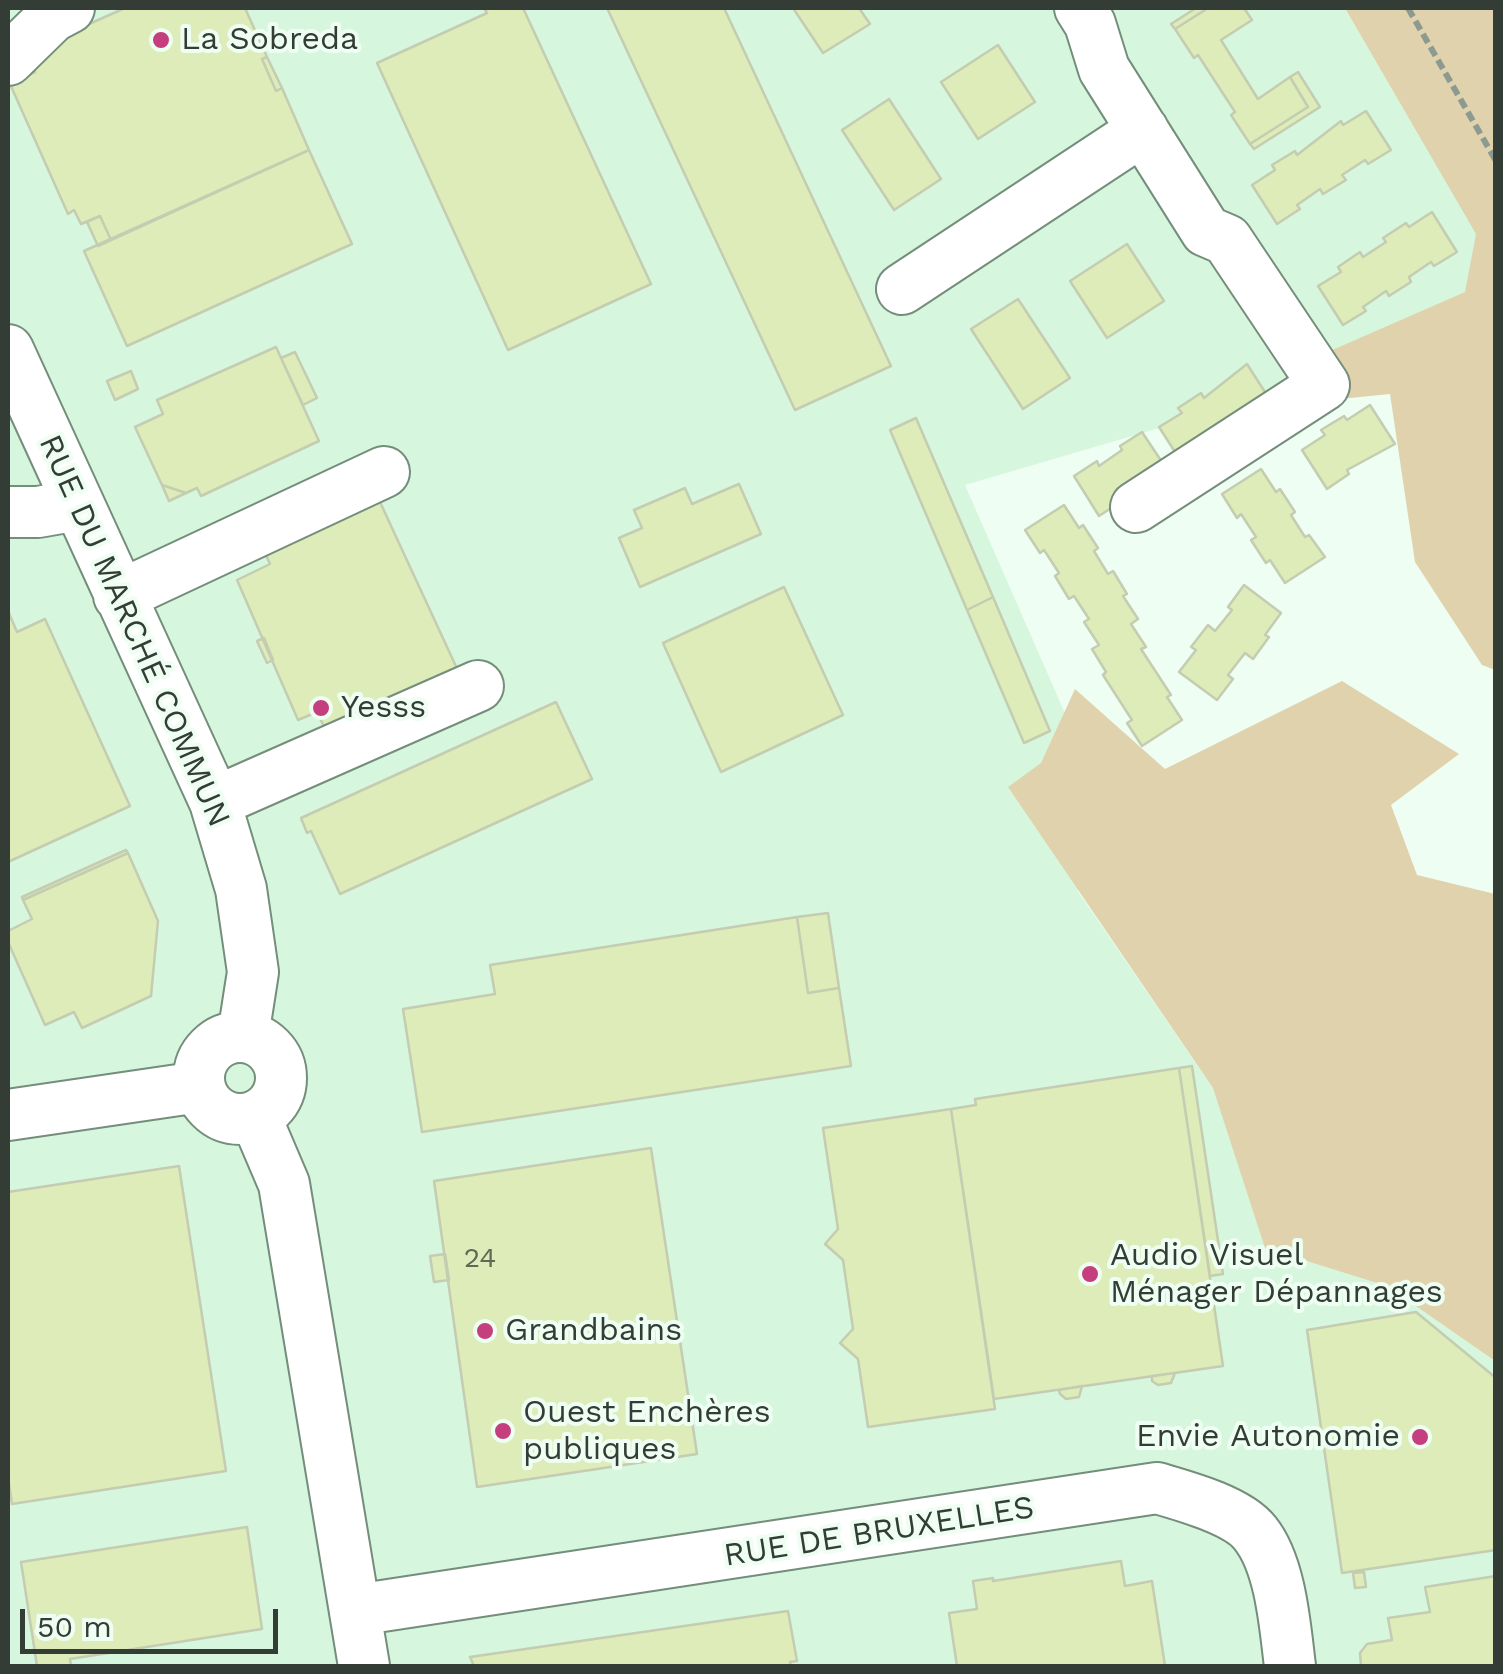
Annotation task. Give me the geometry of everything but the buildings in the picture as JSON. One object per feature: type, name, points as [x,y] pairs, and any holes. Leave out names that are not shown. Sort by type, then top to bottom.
[{"type":"street","points":[[8,60],[52,17],[69,8]]},
{"type":"street","points":[[1080,8],[1090,24],[1104,69],[1206,231],[1227,240],[1324,384],[1136,507]]},
{"type":"street","points":[[902,289],[1143,130]]},
{"type":"street","name":"RUE DU MARCHÉ COMMUN","points":[[8,350],[215,802],[242,888],[253,972],[243,1036]]},
{"type":"street","points":[[120,596],[384,472]]},
{"type":"street","points":[[8,512],[78,505]]},
{"type":"street","points":[[215,802],[478,686]]},
{"type":"street","points":[[243,1036],[268,1048],[281,1072],[281,1086],[267,1110],[255,1116],[226,1118],[204,1100],[199,1087],[201,1061],[218,1042],[243,1036]]},
{"type":"street","points":[[8,1115],[199,1087]]},
{"type":"street","points":[[255,1116],[284,1184],[364,1666]]},
{"type":"street","name":"RUE DE BRUXELLES","points":[[356,1610],[1158,1488],[1209,1504],[1254,1532],[1278,1583],[1290,1666]]},
{"type":"path","points":[[1408,8],[1496,161]]},
{"type":"shaded area","points":[[8,8],[1495,8],[1495,311],[1381,363],[965,485],[1121,841],[1077,890],[1213,1088],[1387,1286],[1495,1361],[1495,1666],[8,1666]]},
{"type":"shaded area","points":[[1345,8],[1495,8],[1495,670],[1482,665],[1415,562],[1390,394],[1330,400],[1298,365],[1465,292],[1476,234]]},
{"type":"shaded area","points":[[1342,681],[1459,754],[1391,805],[1417,875],[1495,894],[1495,1361],[1387,1286],[1265,1248],[1213,1088],[1008,787],[1041,763],[1075,689],[1165,769]]},
{"type":"place","name":"La Sobreda","points":[[161,40]]},
{"type":"place","name":"Yesss","points":[[321,708]]},
{"type":"place","name":"Audio Visuel Ménager Dépannages","points":[[1090,1274]]},
{"type":"place","name":"Grandbains","points":[[485,1331]]},
{"type":"place","name":"Ouest Enchères publiques","points":[[503,1431]]},
{"type":"place","name":"Envie Autonomie","points":[[1420,1437]]}]
